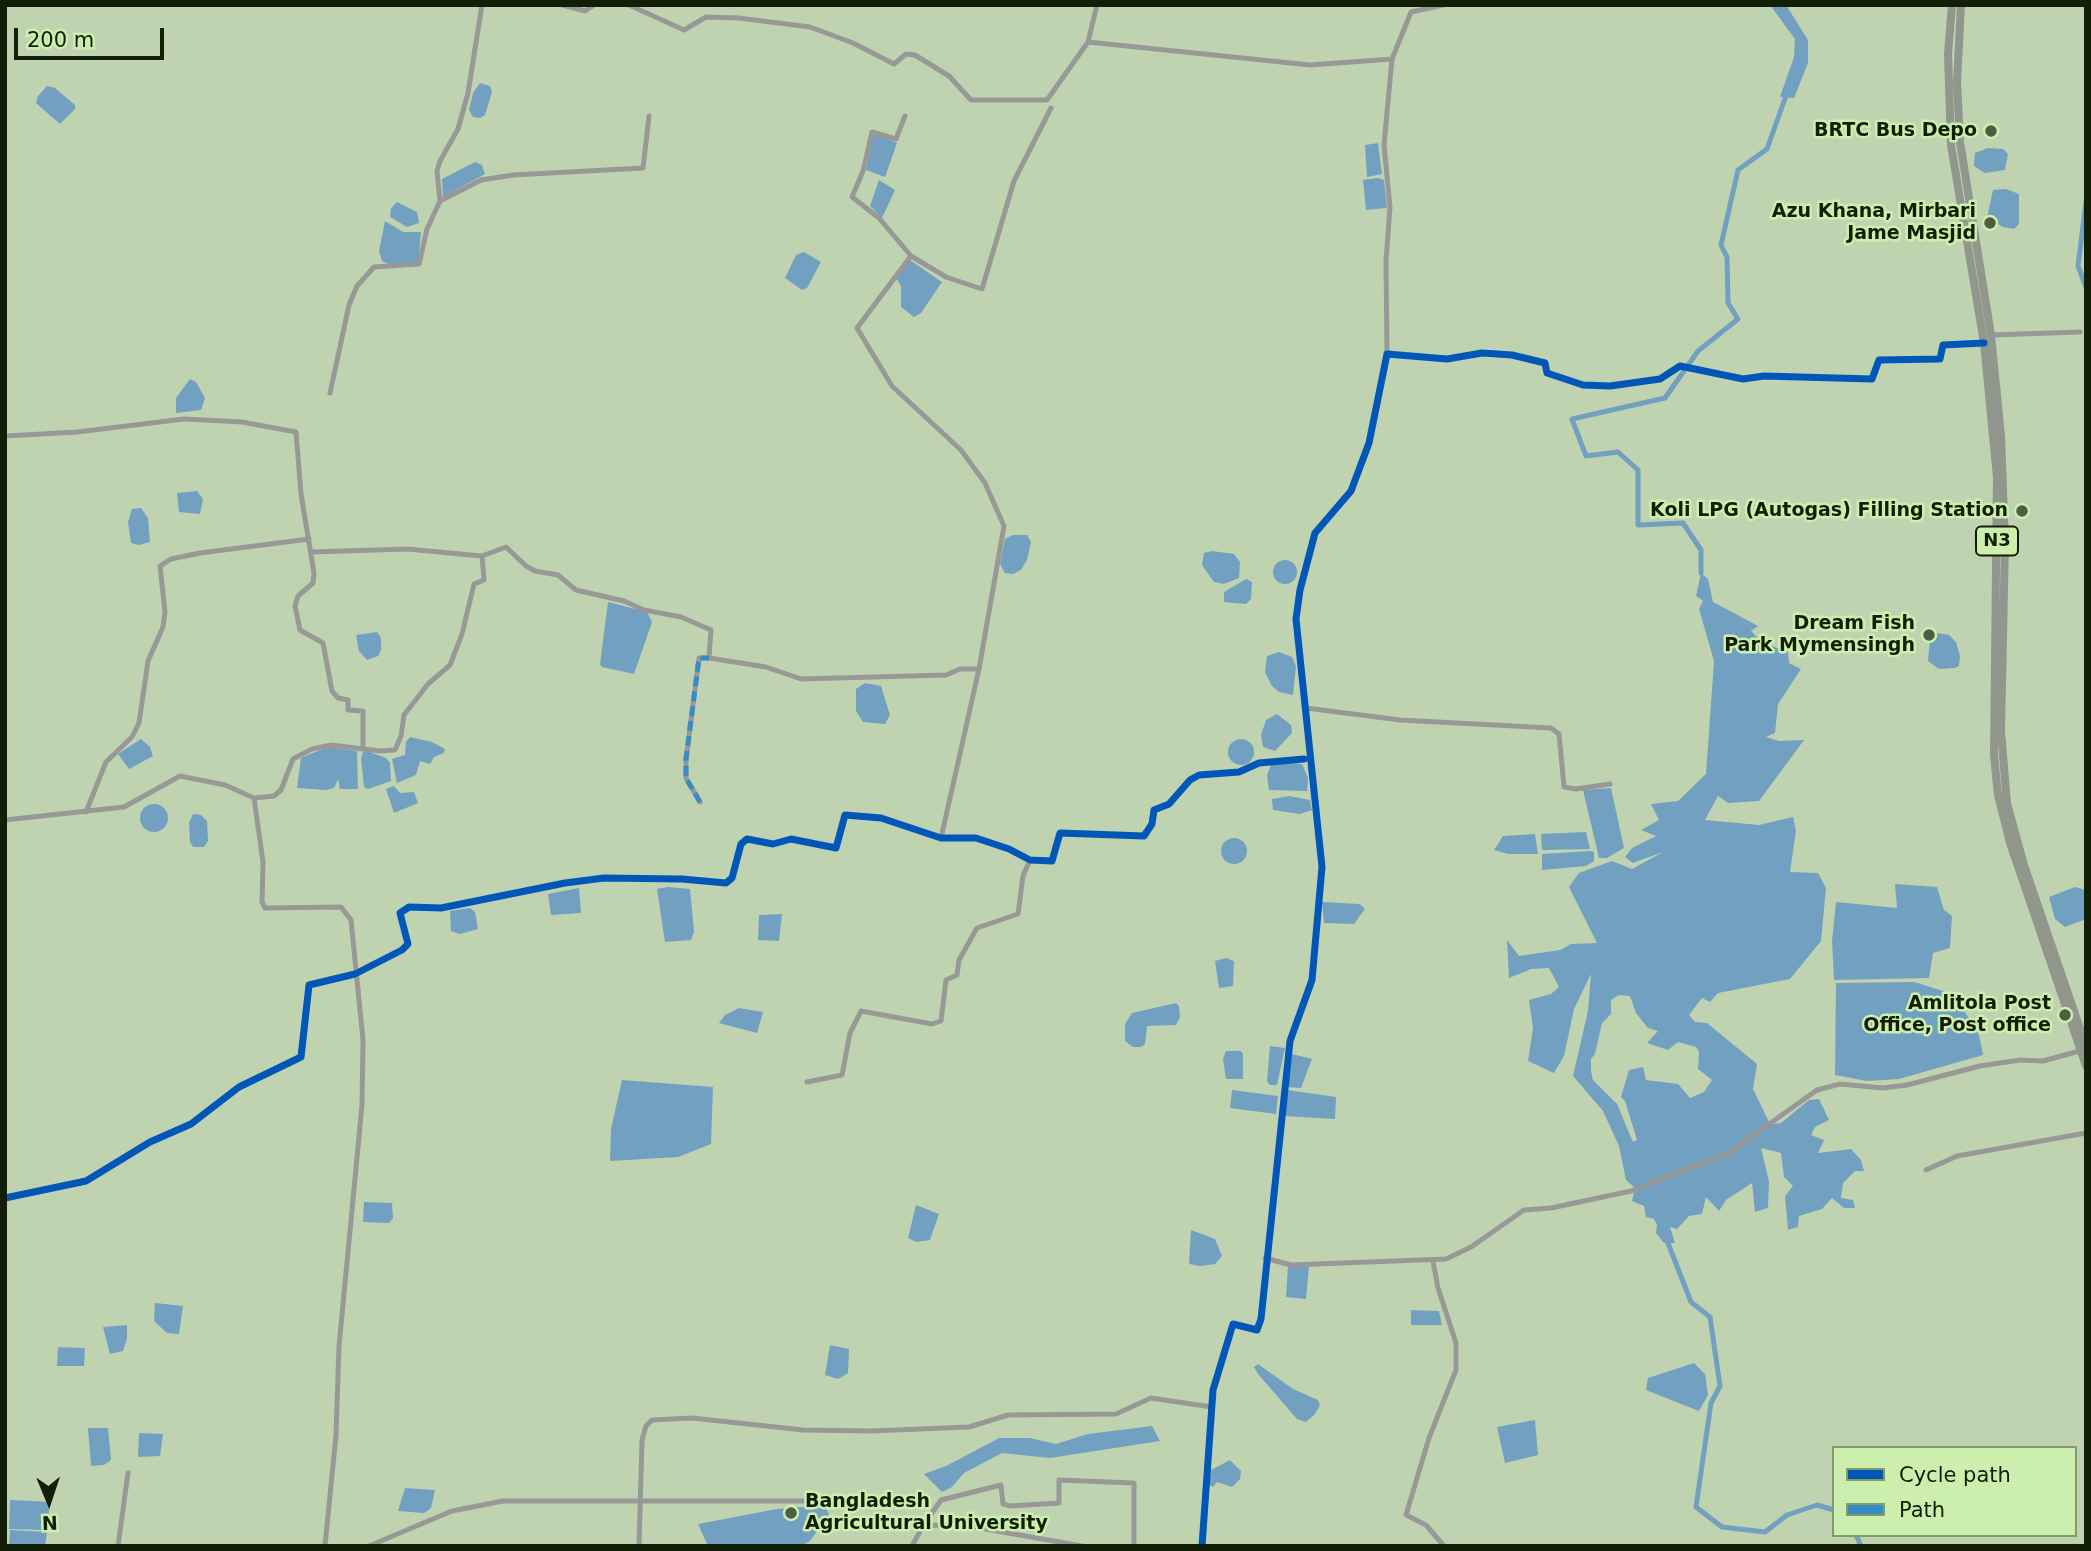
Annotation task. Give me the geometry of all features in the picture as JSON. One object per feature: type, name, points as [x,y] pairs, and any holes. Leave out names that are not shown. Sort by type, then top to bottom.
[{"type":"highway","name":"N3","points":[[1952,5],[1948,54],[1951,145],[1984,343],[1997,477],[1994,755],[1998,795],[2010,843],[2084,1049]]},
{"type":"highway","name":"N3","points":[[1961,5],[1957,82],[1960,142],[1991,335],[2001,436],[2005,556],[2001,731],[2007,803],[2024,865],[2084,1049],[2086,1066]]},
{"type":"street","points":[[330,393],[349,305],[357,286],[374,267],[419,264],[426,229],[440,201],[437,171],[462,117],[482,5]]},
{"type":"street","points":[[562,5],[585,11],[594,5]]},
{"type":"street","points":[[629,5],[684,30],[706,17],[739,18],[810,27],[853,43],[894,64],[906,54],[915,55],[949,76],[971,100],[1047,100],[1088,42],[1097,5]]},
{"type":"street","points":[[1202,1546],[1213,1390],[1233,1324],[1257,1330],[1261,1319],[1265,1258],[1290,1041],[1312,980],[1322,867],[1296,619],[1300,590],[1315,533],[1351,491],[1368,443],[1387,354],[1386,261],[1390,207],[1384,145],[1392,59],[1409,8],[1443,5]]},
{"type":"street","points":[[1088,42],[1319,65],[1392,59]]},
{"type":"street","points":[[905,116],[896,139],[872,132],[863,171],[852,197],[879,218],[911,256],[946,277],[982,289],[1014,181],[1051,108]]},
{"type":"street","points":[[440,201],[481,180],[513,175],[643,168],[649,116]]},
{"type":"street","points":[[911,256],[857,328],[892,386],[961,450],[985,483],[1004,526],[979,669],[941,838]]},
{"type":"street","points":[[1991,335],[2080,332]]},
{"type":"street","points":[[1387,354],[1447,359],[1482,353],[1512,355],[1545,363],[1547,373],[1583,385],[1637,384],[1660,379],[1680,366],[1742,379],[1764,376],[1872,379],[1879,360],[1940,359],[1943,345],[1984,343]]},
{"type":"street","points":[[5,436],[77,432],[184,419],[229,424],[242,422],[296,432],[313,583],[295,602],[300,630],[323,643],[330,684],[336,695],[348,700],[348,710],[363,711],[363,748]]},
{"type":"street","points":[[86,812],[106,762],[129,741],[139,723],[148,661],[161,636],[165,612],[160,566],[171,559],[211,551],[309,539]]},
{"type":"street","points":[[311,552],[407,549],[482,556],[506,547],[526,566],[536,572],[558,575],[576,590],[624,601],[644,610],[681,618],[711,629],[709,658]]},
{"type":"street","points":[[5,820],[86,812],[132,804],[180,776],[225,785],[254,798],[279,794],[290,763],[305,752],[331,745],[395,750],[401,736],[404,716],[428,684],[450,664],[462,634],[474,584],[484,580],[482,556]]},
{"type":"street","points":[[699,802],[686,778],[686,759],[699,659],[709,658],[766,667],[801,679],[946,675],[960,669],[979,669]]},
{"type":"street","points":[[1306,708],[1400,720],[1551,728],[1559,734],[1564,787],[1576,789],[1610,784]]},
{"type":"street","points":[[5,1198],[86,1181],[150,1142],[191,1124],[239,1087],[301,1057],[309,985],[355,974],[408,944],[400,913],[409,907],[441,908],[565,883],[604,878],[682,878],[726,883],[733,878],[741,844],[747,839],[773,844],[791,839],[836,848],[845,815],[881,818],[941,838],[976,838],[1009,849],[1030,860],[1054,859],[1060,833],[1143,836],[1152,824],[1154,810],[1169,804],[1190,780],[1199,775],[1239,772],[1259,763],[1304,759]]},
{"type":"street","points":[[254,798],[263,862],[263,905],[269,910],[324,906],[346,910],[351,919],[363,1040],[362,1105],[339,1346],[336,1435],[325,1546]]},
{"type":"street","points":[[807,1082],[842,1075],[850,1033],[860,1011],[932,1024],[941,1021],[946,980],[957,975],[959,960],[977,928],[1018,914],[1023,876],[1030,860]]},
{"type":"street","points":[[1265,1258],[1291,1265],[1433,1261],[1471,1247],[1524,1210],[1551,1208],[1631,1191],[1730,1152],[1817,1090],[1840,1084],[1883,1088],[1907,1085],[1980,1066],[2020,1060],[2043,1061],[2084,1049]]},
{"type":"street","points":[[1926,1170],[1957,1156],[2086,1133]]},
{"type":"street","points":[[1433,1261],[1438,1288],[1456,1343],[1456,1370],[1429,1438],[1406,1515],[1426,1525],[1444,1546]]},
{"type":"street","points":[[639,1546],[642,1440],[646,1426],[652,1420],[692,1418],[803,1430],[895,1430],[969,1427],[1008,1415],[1116,1414],[1151,1398],[1212,1407]]},
{"type":"street","points":[[118,1546],[128,1473]]},
{"type":"street","points":[[912,1546],[941,1500],[1001,1485],[1003,1504],[1010,1506],[1059,1503],[1059,1480],[1134,1483],[1134,1546]]},
{"type":"street","points":[[369,1546],[452,1511],[503,1501],[830,1501]]},
{"type":"street","points":[[923,1525],[957,1524],[1082,1546]]},
{"type":"water","points":[[1770,5],[1786,5],[1808,40],[1808,63],[1794,98],[1780,97],[1794,57],[1795,39]]},
{"type":"water","points":[[480,83],[490,86],[492,92],[485,115],[480,118],[473,117],[469,110],[473,93]]},
{"type":"water","points":[[47,86],[55,88],[75,105],[75,109],[60,124],[36,103],[38,96]]},
{"type":"water","points":[[873,133],[897,143],[885,177],[866,170]]},
{"type":"water","points":[[1378,143],[1382,174],[1367,177],[1365,145]]},
{"type":"water","points":[[1988,148],[2003,149],[2008,154],[2005,170],[1985,173],[1974,166],[1975,153]]},
{"type":"water","points":[[475,162],[482,165],[485,174],[443,197],[442,179]]},
{"type":"water","points":[[879,180],[895,190],[882,218],[870,206]]},
{"type":"water","points":[[1363,180],[1384,180],[1387,208],[1366,210]]},
{"type":"water","points":[[2006,189],[2019,194],[2019,224],[2014,229],[2003,227],[1987,218],[1993,190]]},
{"type":"water","points":[[397,202],[417,212],[419,223],[407,227],[390,217],[391,208]]},
{"type":"water","points":[[385,221],[403,232],[421,232],[418,263],[389,264],[382,261],[379,251]]},
{"type":"water","points":[[804,252],[821,262],[807,288],[802,290],[785,278],[796,255]]},
{"type":"water","points":[[910,260],[942,282],[921,313],[914,317],[901,307],[901,286],[896,278]]},
{"type":"water","points":[[190,379],[196,382],[205,398],[201,410],[176,413],[176,398]]},
{"type":"water","points":[[197,491],[203,499],[200,514],[179,512],[177,493]]},
{"type":"water","points":[[141,508],[148,518],[150,542],[139,545],[131,543],[128,522],[132,509]]},
{"type":"water","points":[[1013,535],[1027,535],[1031,542],[1027,560],[1021,570],[1013,574],[1005,573],[1000,564],[1005,539]]},
{"type":"water","points":[[1212,551],[1234,554],[1240,562],[1239,578],[1224,584],[1214,582],[1202,565],[1204,553]]},
{"type":"water","points":[[1280,560],[1290,560],[1297,567],[1297,577],[1290,584],[1280,584],[1273,577],[1273,567]]},
{"type":"water","points":[[1701,573],[1708,579],[1713,602],[1758,626],[1751,631],[1762,642],[1788,652],[1789,663],[1801,669],[1778,704],[1775,733],[1766,737],[1779,741],[1804,740],[1759,801],[1728,803],[1718,796],[1705,820],[1759,825],[1793,817],[1796,831],[1790,872],[1818,873],[1826,888],[1821,941],[1790,979],[1718,993],[1710,1002],[1702,998],[1689,1015],[1695,1022],[1707,1023],[1757,1064],[1753,1089],[1770,1124],[1781,1123],[1809,1100],[1819,1099],[1829,1120],[1815,1127],[1811,1135],[1824,1140],[1818,1153],[1851,1149],[1861,1160],[1864,1171],[1855,1171],[1843,1183],[1841,1198],[1853,1200],[1855,1208],[1844,1208],[1832,1198],[1822,1209],[1799,1216],[1798,1227],[1788,1230],[1785,1196],[1793,1186],[1784,1177],[1781,1153],[1761,1148],[1769,1182],[1768,1208],[1755,1212],[1752,1183],[1726,1200],[1719,1211],[1706,1197],[1702,1214],[1689,1216],[1677,1229],[1670,1227],[1675,1243],[1664,1243],[1656,1233],[1657,1225],[1654,1219],[1646,1217],[1644,1206],[1632,1201],[1635,1188],[1626,1180],[1619,1146],[1603,1111],[1573,1076],[1588,1011],[1591,974],[1574,1009],[1564,1056],[1554,1073],[1528,1061],[1533,1028],[1529,1000],[1551,994],[1559,987],[1549,968],[1531,969],[1509,978],[1507,940],[1519,956],[1560,950],[1571,944],[1597,943],[1569,887],[1579,873],[1612,861],[1632,869],[1663,852],[1633,863],[1625,857],[1632,848],[1656,836],[1641,830],[1659,820],[1651,804],[1678,801],[1706,774],[1714,661],[1699,609],[1703,601],[1696,596]],"holes":[[[1619,995],[1630,996],[1636,1013],[1648,1028],[1658,1031],[1647,1043],[1668,1050],[1678,1042],[1696,1047],[1699,1052],[1698,1069],[1712,1080],[1704,1092],[1690,1098],[1678,1084],[1646,1080],[1643,1067],[1629,1070],[1621,1097],[1625,1101],[1637,1140],[1633,1142],[1617,1104],[1593,1080],[1591,1071],[1591,1059],[1595,1054],[1602,1023],[1611,1014],[1611,1000]]]},
{"type":"water","points":[[1246,579],[1252,582],[1251,599],[1246,604],[1224,602],[1224,592]]},
{"type":"water","points":[[608,602],[647,612],[652,622],[634,674],[602,667],[600,664]]},
{"type":"water","points":[[377,632],[381,638],[381,650],[378,656],[367,660],[359,651],[356,635]]},
{"type":"water","points":[[1937,633],[1949,635],[1956,642],[1960,656],[1959,666],[1939,669],[1928,661],[1930,638]]},
{"type":"water","points":[[1279,652],[1292,657],[1296,666],[1293,695],[1279,692],[1272,686],[1265,672],[1267,656]]},
{"type":"water","points":[[865,683],[881,686],[890,715],[885,724],[863,722],[856,711],[856,689]]},
{"type":"water","points":[[1277,714],[1291,725],[1292,733],[1275,751],[1263,747],[1261,735],[1266,720]]},
{"type":"water","points":[[410,737],[432,742],[445,749],[444,753],[434,757],[430,764],[420,761],[416,775],[397,783],[392,759],[405,755],[406,742]]},
{"type":"water","points":[[141,739],[150,747],[153,756],[129,769],[118,754]]},
{"type":"water","points":[[1241,739],[1250,743],[1254,752],[1250,761],[1241,765],[1232,761],[1228,752],[1232,743]]},
{"type":"water","points":[[327,747],[357,751],[358,789],[340,789],[338,779],[334,788],[326,790],[297,788],[301,758]]},
{"type":"water","points":[[364,750],[386,758],[390,763],[391,781],[368,789],[364,787],[361,758]]},
{"type":"water","points":[[1302,764],[1308,778],[1307,791],[1269,790],[1267,775],[1271,765]]},
{"type":"water","points":[[394,786],[400,793],[414,792],[418,803],[394,813],[386,789]]},
{"type":"water","points":[[1611,788],[1624,848],[1607,858],[1599,858],[1583,790]]},
{"type":"water","points":[[1289,796],[1310,800],[1312,810],[1300,814],[1273,810],[1272,799]]},
{"type":"water","points":[[154,804],[164,808],[168,818],[164,828],[154,832],[144,828],[140,818],[144,808]]},
{"type":"water","points":[[193,814],[201,815],[207,821],[208,841],[204,847],[193,847],[190,842],[189,823]]},
{"type":"water","points":[[1586,832],[1590,849],[1542,850],[1541,834]]},
{"type":"water","points":[[1535,834],[1538,854],[1508,854],[1494,850],[1503,836]]},
{"type":"water","points":[[1234,838],[1244,841],[1247,851],[1244,861],[1234,864],[1224,861],[1221,851],[1224,841]]},
{"type":"water","points":[[1594,852],[1594,861],[1586,866],[1542,870],[1542,854]]},
{"type":"water","points":[[1895,884],[1937,887],[1944,910],[1952,916],[1950,948],[1933,953],[1929,978],[1834,980],[1832,941],[1836,902],[1897,908]]},
{"type":"water","points":[[2075,887],[2086,890],[2086,919],[2065,927],[2055,919],[2049,897]]},
{"type":"water","points":[[579,888],[581,913],[551,915],[548,894]]},
{"type":"water","points":[[657,889],[690,889],[694,932],[691,940],[665,942]]},
{"type":"water","points":[[1322,902],[1360,904],[1365,909],[1354,924],[1324,923]]},
{"type":"water","points":[[470,908],[475,912],[478,929],[460,934],[451,931],[450,911]]},
{"type":"water","points":[[782,914],[779,941],[758,940],[759,915]]},
{"type":"water","points":[[1226,958],[1234,961],[1233,986],[1219,988],[1215,961]]},
{"type":"water","points":[[1914,982],[1943,991],[1965,1012],[1979,1035],[1983,1055],[1899,1079],[1867,1081],[1835,1075],[1836,983]]},
{"type":"water","points":[[1176,1003],[1180,1017],[1176,1025],[1147,1026],[1145,1044],[1141,1047],[1133,1047],[1125,1041],[1125,1024],[1132,1013]]},
{"type":"water","points":[[739,1008],[763,1012],[757,1033],[719,1023],[725,1015]]},
{"type":"water","points":[[1270,1046],[1285,1048],[1277,1085],[1270,1085],[1267,1081]]},
{"type":"water","points":[[1226,1051],[1241,1051],[1243,1054],[1243,1079],[1226,1079],[1223,1059]]},
{"type":"water","points":[[1292,1054],[1312,1059],[1301,1088],[1287,1087]]},
{"type":"water","points":[[622,1080],[713,1087],[711,1144],[678,1157],[610,1161],[611,1129]]},
{"type":"water","points":[[1232,1090],[1278,1096],[1276,1114],[1230,1108]]},
{"type":"water","points":[[1287,1090],[1336,1097],[1335,1119],[1284,1116]]},
{"type":"water","points":[[364,1202],[392,1203],[393,1218],[389,1223],[363,1222]]},
{"type":"water","points":[[916,1205],[939,1214],[930,1240],[916,1242],[908,1238]]},
{"type":"water","points":[[1191,1230],[1215,1239],[1222,1256],[1215,1264],[1189,1264]]},
{"type":"water","points":[[1288,1266],[1309,1266],[1306,1299],[1286,1297]]},
{"type":"water","points":[[155,1303],[183,1306],[179,1334],[167,1333],[154,1321]]},
{"type":"water","points":[[1411,1310],[1439,1311],[1442,1325],[1411,1325]]},
{"type":"water","points":[[127,1325],[127,1339],[123,1351],[110,1354],[103,1327]]},
{"type":"water","points":[[830,1345],[849,1349],[848,1373],[838,1379],[825,1375]]},
{"type":"water","points":[[58,1347],[85,1348],[84,1366],[57,1366]]},
{"type":"water","points":[[1694,1363],[1705,1374],[1708,1395],[1699,1411],[1646,1390],[1648,1378]]},
{"type":"water","points":[[1258,1364],[1293,1389],[1318,1400],[1320,1405],[1315,1414],[1306,1422],[1297,1419],[1258,1374],[1254,1367]]},
{"type":"water","points":[[1535,1420],[1538,1455],[1505,1463],[1497,1427]]},
{"type":"water","points":[[1152,1426],[1160,1441],[1050,1458],[1002,1453],[964,1473],[952,1487],[942,1492],[924,1474],[946,1466],[999,1438],[1030,1438],[1056,1444],[1088,1434]]},
{"type":"water","points":[[88,1428],[108,1428],[111,1460],[104,1465],[91,1466]]},
{"type":"water","points":[[139,1433],[163,1434],[160,1456],[138,1457]]},
{"type":"water","points":[[1230,1460],[1241,1471],[1240,1479],[1232,1487],[1217,1482],[1213,1487],[1209,1485],[1211,1470]]},
{"type":"water","points":[[405,1488],[435,1490],[431,1508],[424,1513],[398,1511]]},
{"type":"water","points":[[10,1500],[50,1502],[47,1530],[9,1529]]},
{"type":"water","points":[[825,1505],[829,1515],[810,1541],[801,1546],[708,1546],[698,1524],[777,1509]]},
{"type":"water","points":[[10,1530],[47,1532],[45,1546],[9,1546]]},
{"type":"waterway","points":[[1701,573],[1701,550],[1683,523],[1638,525],[1638,470],[1618,452],[1586,456],[1572,419],[1665,398],[1698,351],[1738,319],[1728,303],[1727,257],[1721,245],[1738,170],[1767,149],[1787,93]]},
{"type":"waterway","points":[[2086,202],[2078,266],[2086,287]]},
{"type":"waterway","points":[[1668,1243],[1691,1302],[1710,1317],[1720,1386],[1711,1403],[1696,1507],[1722,1527],[1765,1532],[1787,1515],[1817,1505],[1832,1509]]},
{"type":"waterway","points":[[1857,1537],[1861,1546]]},
{"type":"marked path","points":[[700,802],[686,778],[686,759],[699,658],[709,658]]},
{"type":"cycle path","points":[[1202,1546],[1213,1390],[1233,1324],[1257,1330],[1261,1319],[1290,1041],[1312,980],[1322,867],[1296,619],[1300,590],[1315,533],[1351,491],[1369,443],[1387,354],[1447,359],[1482,353],[1512,355],[1545,363],[1547,373],[1583,385],[1610,386],[1660,379],[1680,366],[1743,379],[1764,376],[1872,379],[1879,360],[1940,359],[1943,345],[1984,343]]},
{"type":"cycle path","points":[[5,1198],[86,1181],[150,1142],[191,1124],[239,1087],[301,1057],[309,985],[355,974],[402,950],[408,944],[400,913],[409,907],[441,908],[565,883],[604,878],[682,879],[726,883],[732,878],[741,844],[747,839],[773,844],[791,839],[836,848],[845,815],[881,818],[941,838],[976,838],[1009,849],[1030,860],[1052,861],[1060,833],[1144,836],[1152,824],[1154,810],[1169,804],[1190,780],[1199,775],[1239,772],[1259,763],[1304,759]]},
{"type":"place","name":"BRTC Bus Depo","points":[[1991,131]]},
{"type":"place","name":"Azu Khana, Mirbari Jame Masjid","points":[[1990,223]]},
{"type":"place","name":"Koli LPG (Autogas) Filling Station","points":[[2022,511]]},
{"type":"place","name":"Dream Fish Park Mymensingh","points":[[1929,635]]},
{"type":"place","name":"Amlitola Post Office, Post office","points":[[2065,1015]]},
{"type":"place","name":"Bangladesh Agricultural University","points":[[791,1513]]}]
